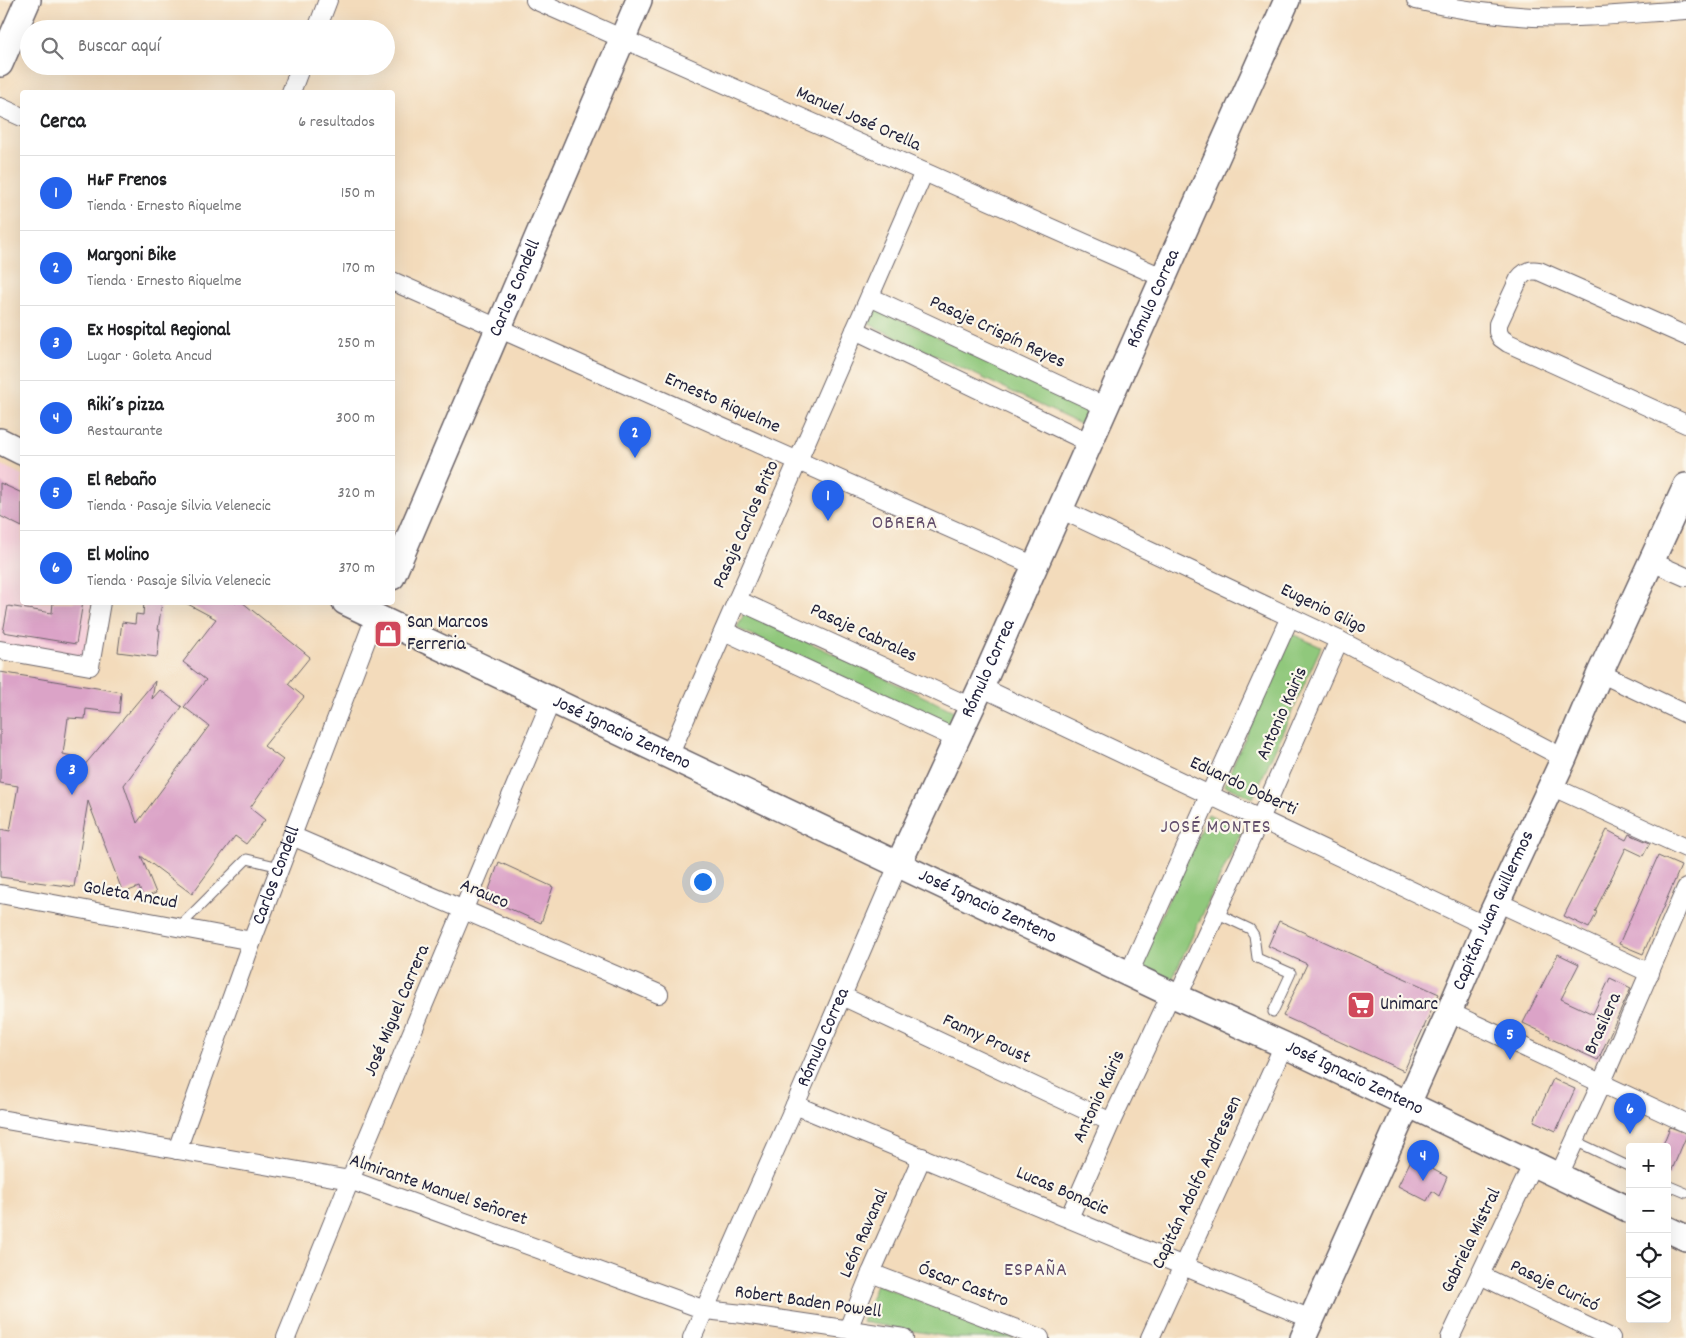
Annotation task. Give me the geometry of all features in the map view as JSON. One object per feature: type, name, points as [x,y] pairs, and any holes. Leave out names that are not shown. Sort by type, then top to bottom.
[{"type":"street","points":[[0,64],[28,0]]},
{"type":"street","points":[[320,20],[328,0]]},
{"type":"street","name":"Manuel José Orella","points":[[534,0],[1164,278]]},
{"type":"street","name":"Carlos Condell","points":[[395,570],[639,0]]},
{"type":"street","name":"Rómulo Correa","points":[[692,1338],[899,864],[1035,566],[1287,0]]},
{"type":"street","points":[[1416,0],[1475,12],[1535,17],[1686,10]]},
{"type":"street","points":[[292,90],[298,75]]},
{"type":"street","points":[[0,107],[20,116]]},
{"type":"street","name":"Pasaje Carlos Brito","points":[[669,756],[924,172]]},
{"type":"street","points":[[1686,336],[1539,270],[1529,271],[1518,279],[1498,324],[1498,335],[1508,343],[1686,424]]},
{"type":"street","name":"Ernesto Riquelme","points":[[395,282],[1035,566]]},
{"type":"street","name":"Pasaje Crispín Reyes","points":[[870,297],[1106,407]]},
{"type":"street","points":[[855,330],[1090,442]]},
{"type":"street","points":[[0,441],[20,451]]},
{"type":"street","name":"Capitán Juan Guillermos","points":[[1307,1329],[1486,926],[1686,486]]},
{"type":"street","name":"Eugenio Gligo","points":[[1060,510],[1339,640],[1564,758]]},
{"type":"street","points":[[1652,562],[1686,577]]},
{"type":"street","name":"Pasaje Cabrales","points":[[737,600],[976,697]]},
{"type":"street","points":[[0,650],[90,666],[100,605]]},
{"type":"street","name":"José Ignacio Zenteno","points":[[357,605],[378,610],[551,701],[1284,1045],[1626,1208]]},
{"type":"street","name":"Carlos Condell","points":[[177,1150],[252,941],[378,610]]},
{"type":"street","name":"Antonio Kairis","points":[[1129,973],[1290,617]]},
{"type":"street","points":[[724,631],[957,739]]},
{"type":"street","name":"Antonio Kairis","points":[[1069,1218],[1111,1122],[1216,913],[1260,819],[1339,640]]},
{"type":"street","points":[[1600,673],[1686,714]]},
{"type":"street","name":"Eduardo Doberti","points":[[976,697],[1210,795],[1486,926]]},
{"type":"street","name":"José Miguel Carrera","points":[[286,1338],[350,1180],[551,701]]},
{"type":"street","points":[[1550,786],[1686,848]]},
{"type":"street","name":"Arauco","points":[[292,836],[658,994]]},
{"type":"street","name":"Brasilera","points":[[1559,1175],[1601,1084],[1686,888]]},
{"type":"street","name":"Goleta Ancud","points":[[0,894],[252,941]]},
{"type":"street","points":[[1497,902],[1650,973]]},
{"type":"street","name":"Fanny Proust","points":[[842,996],[1111,1122]]},
{"type":"street","points":[[1449,1012],[1686,1123]]},
{"type":"street","name":"Capitán Adolfo Andressen","points":[[1150,1338],[1284,1045]]},
{"type":"street","name":"Lucas Bonacic","points":[[795,1104],[1184,1266],[1307,1329]]},
{"type":"street","name":"Almirante Manuel Señoret","points":[[0,1120],[350,1180],[704,1310]]},
{"type":"street","name":"León Ravanal","points":[[848,1329],[922,1157]]},
{"type":"street","name":"Gabriela Mistral","points":[[1450,1338],[1533,1163]]},
{"type":"street","points":[[1671,1231],[1686,1238]]},
{"type":"street","name":"Óscar Castro","points":[[871,1273],[1040,1338]]},
{"type":"street","name":"Pasaje Curicó","points":[[1480,1275],[1611,1338]]},
{"type":"street","name":"Robert Baden Powell","points":[[704,1310],[904,1338]]},
{"type":"lane","points":[[179,927],[247,859],[280,866]]},
{"type":"lane","points":[[1216,913],[1250,930],[1254,935],[1257,958],[1292,973],[1274,1012]]},
{"type":"lane","points":[[1574,1141],[1626,1165]]},
{"type":"lane","points":[[1671,1186],[1686,1193]]},
{"type":"shaded area","points":[[0,464],[20,474],[20,605],[92,605],[85,659],[0,644]]},
{"type":"green space","points":[[876,308],[1090,409],[1082,425],[869,324]]},
{"type":"green space","points":[[745,612],[958,713],[950,729],[737,628]]},
{"type":"green space","points":[[1292,634],[1321,647],[1253,798],[1224,785]]},
{"type":"green space","points":[[1208,814],[1242,830],[1171,982],[1138,966]]},
{"type":"green space","points":[[876,1284],[1015,1338],[954,1338],[862,1322]]},
{"type":"building","points":[[0,483],[20,492],[20,526],[0,516]]},
{"type":"building","points":[[53,605],[82,605],[76,644],[3,632],[8,606],[52,613]]},
{"type":"building","points":[[144,605],[162,605],[157,657],[118,652],[122,622],[135,624],[136,614],[143,615]]},
{"type":"building","points":[[190,605],[246,605],[310,657],[288,684],[304,697],[264,746],[283,760],[250,808],[265,820],[246,844],[235,836],[192,894],[141,856],[156,893],[143,898],[139,887],[123,893],[88,801],[74,887],[0,877],[0,829],[10,831],[18,786],[0,783],[0,672],[121,692],[119,713],[86,709],[85,719],[68,718],[63,754],[80,758],[78,773],[155,681],[152,699],[160,690],[182,707],[124,785],[137,823],[209,726],[184,707],[206,680],[183,662],[216,619]]},
{"type":"building","points":[[1607,830],[1626,840],[1629,834],[1650,843],[1643,856],[1626,848],[1595,911],[1597,912],[1589,928],[1564,916]]},
{"type":"building","points":[[1658,856],[1681,866],[1643,954],[1619,944]]},
{"type":"building","points":[[499,862],[553,887],[541,923],[486,898]]},
{"type":"building","name":"Unimarc","points":[[1279,921],[1439,994],[1404,1071],[1283,1016],[1307,964],[1268,946]]},
{"type":"building","points":[[1558,954],[1579,964],[1561,999],[1593,1014],[1610,978],[1631,988],[1598,1060],[1549,1038],[1550,1036],[1523,1023]]},
{"type":"building","points":[[1553,1079],[1575,1089],[1556,1131],[1534,1121]]},
{"type":"building","points":[[1670,1127],[1686,1133],[1671,1172],[1671,1143],[1664,1143]]},
{"type":"building","points":[[1412,1158],[1447,1177],[1439,1196],[1432,1191],[1427,1201],[1398,1186]]},
{"type":"place","name":"Margoni Bike","points":[[635,458]]},
{"type":"place","name":"H&F Frenos","points":[[828,521]]},
{"type":"place","name":"San Marcos Ferreria","points":[[388,634]]},
{"type":"place","name":"Ex Hospital Regional","points":[[72,795]]},
{"type":"place","name":"Unimarc","points":[[1361,1005]]},
{"type":"place","name":"El Rebaño","points":[[1510,1060]]},
{"type":"place","name":"El Molino","points":[[1630,1134]]},
{"type":"place","name":"Riki´s pizza","points":[[1423,1181]]},
{"type":"district","name":"OBRERA","points":[[905,524]]},
{"type":"district","name":"JOSÉ MONTES","points":[[1216,828]]},
{"type":"district","name":"ESPAÑA","points":[[1036,1271]]}]
